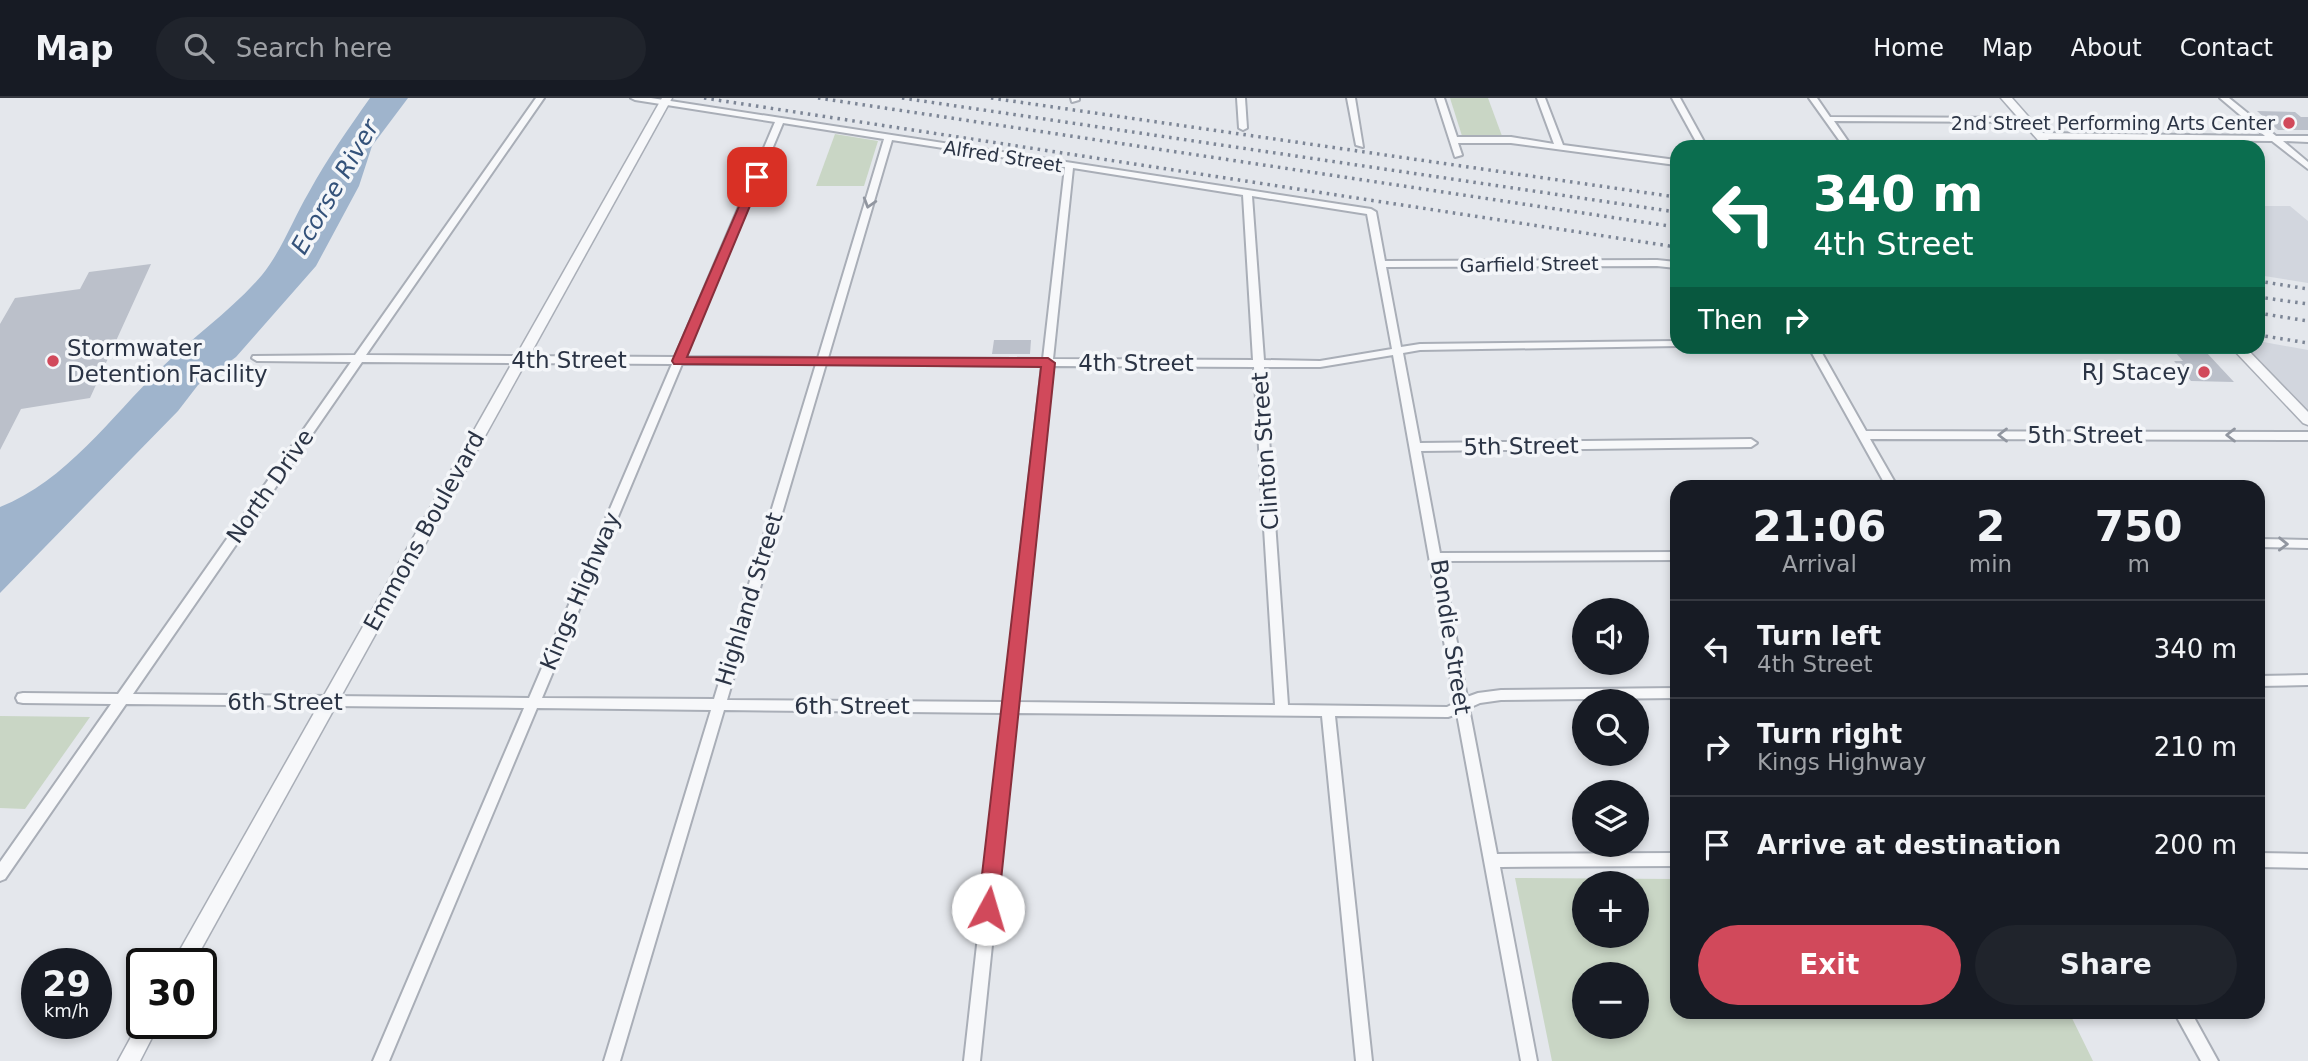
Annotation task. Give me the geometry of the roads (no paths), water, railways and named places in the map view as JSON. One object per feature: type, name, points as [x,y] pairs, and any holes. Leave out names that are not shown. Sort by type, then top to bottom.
[{"type":"street","name":"North Drive","points":[[0,874],[540,98]]},
{"type":"street","name":"Alfred Street","points":[[635,98],[665,100],[780,121],[1371,212]]},
{"type":"street","points":[[1241,98],[1243,128]]},
{"type":"street","points":[[1351,98],[1360,145]]},
{"type":"street","points":[[1440,98],[1458,155]]},
{"type":"street","points":[[1541,98],[1560,147]]},
{"type":"street","points":[[1676,98],[1699,140]]},
{"type":"street","points":[[1814,98],[1843,140]]},
{"type":"street","points":[[2006,98],[2043,140]]},
{"type":"street","points":[[2224,98],[2308,166]]},
{"type":"street","name":"Emmons Boulevard","points":[[192,948],[665,100]]},
{"type":"street","points":[[1828,119],[2025,120]]},
{"type":"street","name":"Kings Highway","points":[[381,1061],[780,121]]},
{"type":"street","points":[[2039,136],[2308,139]]},
{"type":"street","points":[[2157,137],[2160,140]]},
{"type":"street","name":"Highland Street","points":[[612,1061],[889,138]]},
{"type":"street","points":[[1453,140],[1511,140],[1670,162]]},
{"type":"street","points":[[972,1061],[1069,166]]},
{"type":"street","name":"Clinton Street","points":[[1247,193],[1282,709]]},
{"type":"street","name":"Bondie Street","points":[[1371,212],[1417,447],[1490,861],[1529,1061]]},
{"type":"street","name":"Garfield Street","points":[[1381,264],[1670,264]]},
{"type":"street","name":"4th Street","points":[[257,358],[1320,364],[1420,347],[1670,344]]},
{"type":"street","points":[[1818,354],[1888,480]]},
{"type":"street","points":[[2244,354],[2308,420]]},
{"type":"street","name":"5th Street","points":[[1863,435],[2308,436]]},
{"type":"street","name":"5th Street","points":[[1417,447],[1751,443]]},
{"type":"street","points":[[2265,543],[2308,544]]},
{"type":"street","points":[[1437,557],[1670,556]]},
{"type":"street","points":[[2265,681],[2308,680]]},
{"type":"street","name":"6th Street","points":[[23,698],[1448,712],[1478,698],[1501,695],[1670,693]]},
{"type":"street","points":[[1328,710],[1364,1061]]},
{"type":"street","points":[[1490,861],[1670,859]]},
{"type":"street","points":[[2265,860],[2308,861]]},
{"type":"street","points":[[2186,1019],[2210,1061]]},
{"type":"street","points":[[128,1061],[140,1039]]},
{"type":"water","name":"Ecorse River","points":[[370,98],[408,98],[372,146],[359,186],[316,266],[236,357],[198,385],[178,411],[0,593],[0,507],[24,496],[67,465],[160,369],[238,300],[262,275],[276,255],[323,168]]},
{"type":"railway","points":[[704,98],[1670,246]]},
{"type":"railway","points":[[818,98],[1670,226]]},
{"type":"railway","points":[[902,98],[1670,211]]},
{"type":"railway","points":[[991,98],[1670,196]]},
{"type":"railway","points":[[2265,282],[2308,289]]},
{"type":"railway","points":[[2265,298],[2308,304]]},
{"type":"railway","points":[[2265,314],[2308,321]]},
{"type":"railway","points":[[2265,336],[2308,343]]},
{"type":"place","name":"2nd Street Performing Arts Center","points":[[2289,123]]},
{"type":"place","name":"Stormwater Detention Facility","points":[[53,361]]},
{"type":"place","name":"RJ Stacey","points":[[2204,372]]}]
